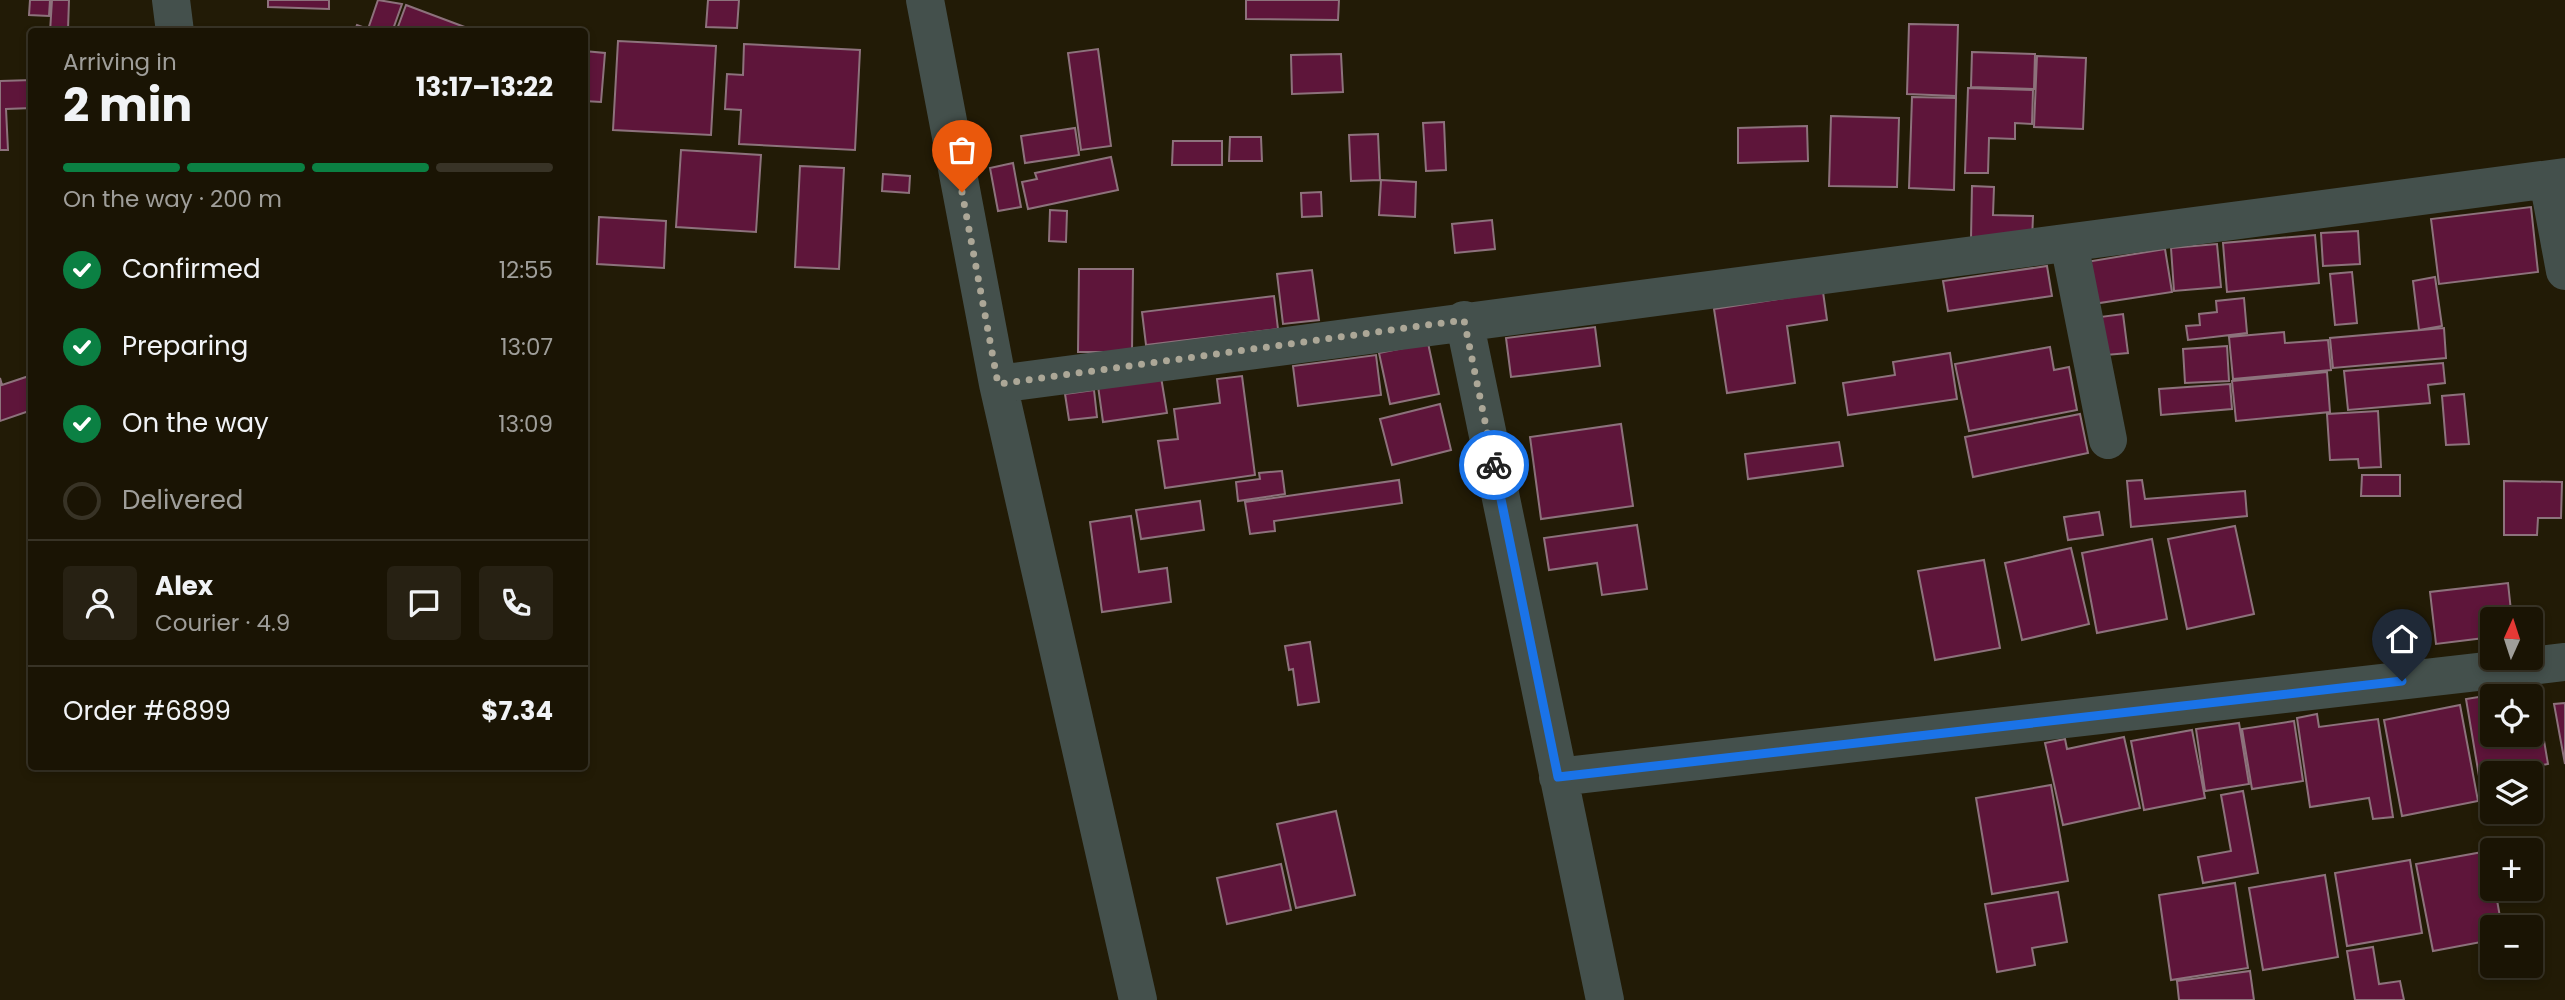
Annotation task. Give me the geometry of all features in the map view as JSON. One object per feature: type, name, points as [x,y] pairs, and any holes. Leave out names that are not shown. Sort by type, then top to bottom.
[{"type":"street","points":[[171,0],[174,28]]},
{"type":"street","points":[[925,0],[998,384],[1138,1000]]},
{"type":"street","points":[[998,384],[1464,320],[2556,179],[2565,271]]},
{"type":"street","points":[[2068,243],[2108,440]]},
{"type":"street","points":[[1464,320],[1605,1000]]},
{"type":"street","points":[[1558,777],[2565,662]]},
{"type":"building","points":[[30,0],[50,0],[49,16],[29,15]]},
{"type":"building","points":[[52,0],[69,0],[68,28],[50,28]]},
{"type":"building","points":[[268,0],[329,0],[329,9],[268,7]]},
{"type":"building","points":[[378,0],[402,4],[393,28],[368,28]]},
{"type":"building","points":[[708,0],[739,0],[737,28],[706,27]]},
{"type":"building","points":[[1246,0],[1339,0],[1338,20],[1246,19]]},
{"type":"building","points":[[406,5],[467,28],[397,28]]},
{"type":"building","points":[[1909,24],[1958,25],[1956,96],[1907,94]]},
{"type":"building","points":[[618,41],[716,46],[711,135],[613,130]]},
{"type":"building","points":[[744,44],[860,50],[855,150],[739,144],[741,110],[725,109],[727,74],[743,75]]},
{"type":"building","points":[[1098,49],[1111,146],[1081,150],[1068,53]]},
{"type":"building","points":[[588,51],[605,53],[601,102],[588,101]]},
{"type":"building","points":[[1972,52],[2035,54],[2034,89],[1971,87]]},
{"type":"building","points":[[1341,54],[1343,92],[1292,94],[1291,55]]},
{"type":"building","points":[[2037,56],[2086,58],[2083,129],[2034,127]]},
{"type":"building","points":[[28,80],[28,108],[6,109],[8,150],[0,150],[0,81]]},
{"type":"building","points":[[1968,88],[2033,90],[2032,124],[2015,123],[2015,139],[1989,138],[1988,173],[1965,173]]},
{"type":"building","points":[[1912,97],[1956,98],[1954,190],[1909,188]]},
{"type":"building","points":[[1831,116],[1899,118],[1897,187],[1829,186]]},
{"type":"building","points":[[1444,122],[1446,170],[1426,171],[1423,123]]},
{"type":"building","points":[[1807,126],[1808,161],[1738,163],[1738,128]]},
{"type":"building","points":[[1075,128],[1079,155],[1025,163],[1021,136]]},
{"type":"building","points":[[1378,134],[1380,180],[1351,181],[1349,135]]},
{"type":"building","points":[[1230,137],[1261,137],[1262,161],[1229,161]]},
{"type":"building","points":[[1173,141],[1222,141],[1222,165],[1172,165]]},
{"type":"building","points":[[681,150],[761,155],[756,232],[676,227]]},
{"type":"building","points":[[1111,157],[1118,190],[1028,209],[1022,182],[1037,179],[1035,173]]},
{"type":"building","points":[[1013,163],[1021,207],[998,211],[990,168]]},
{"type":"building","points":[[800,166],[844,168],[839,269],[795,267]]},
{"type":"building","points":[[883,174],[910,176],[909,193],[882,191]]},
{"type":"building","points":[[1381,180],[1416,182],[1415,217],[1379,215]]},
{"type":"building","points":[[1972,186],[1994,187],[1993,215],[2033,216],[2032,240],[1971,239]]},
{"type":"building","points":[[1321,192],[1322,216],[1302,217],[1301,193]]},
{"type":"building","points":[[2531,207],[2538,272],[2439,284],[2431,219]]},
{"type":"building","points":[[1050,210],[1067,211],[1066,242],[1049,241]]},
{"type":"building","points":[[599,217],[666,221],[664,268],[597,264]]},
{"type":"building","points":[[1492,220],[1495,249],[1455,253],[1452,224]]},
{"type":"building","points":[[2358,231],[2360,264],[2323,266],[2321,233]]},
{"type":"building","points":[[2315,235],[2319,283],[2227,292],[2223,243]]},
{"type":"building","points":[[2217,244],[2221,287],[2174,291],[2171,248]]},
{"type":"building","points":[[2165,249],[2172,292],[2093,304],[2086,262]]},
{"type":"building","points":[[2047,266],[2052,296],[1948,311],[1943,281]]},
{"type":"building","points":[[1079,269],[1133,269],[1132,352],[1078,352]]},
{"type":"building","points":[[1312,270],[1319,320],[1283,324],[1277,274]]},
{"type":"building","points":[[2352,272],[2357,323],[2335,325],[2330,274]]},
{"type":"building","points":[[2435,277],[2442,326],[2419,330],[2413,281]]},
{"type":"building","points":[[1823,292],[1827,320],[1787,326],[1795,383],[1727,393],[1714,309]]},
{"type":"building","points":[[1274,296],[1278,329],[1146,345],[1142,312]]},
{"type":"building","points":[[2244,298],[2247,333],[2188,340],[2186,326],[2200,325],[2199,314],[2217,312],[2216,301]]},
{"type":"building","points":[[2123,314],[2128,353],[2106,355],[2100,317]]},
{"type":"building","points":[[1595,327],[1600,366],[1511,377],[1506,338]]},
{"type":"building","points":[[2444,328],[2446,358],[2333,368],[2330,338]]},
{"type":"building","points":[[2284,332],[2285,343],[2328,340],[2331,370],[2233,379],[2229,337]]},
{"type":"building","points":[[1428,343],[1439,394],[1390,404],[1379,353]]},
{"type":"building","points":[[2227,346],[2229,381],[2185,383],[2183,349]]},
{"type":"building","points":[[2050,347],[2054,370],[2069,367],[2077,410],[1969,431],[1955,364]]},
{"type":"building","points":[[1950,353],[1957,399],[1848,415],[1843,383],[1895,375],[1893,362]]},
{"type":"building","points":[[1376,355],[1381,395],[1298,406],[1293,366]]},
{"type":"building","points":[[2443,363],[2445,383],[2428,385],[2430,403],[2348,410],[2344,371]]},
{"type":"building","points":[[2327,372],[2330,412],[2236,421],[2232,381]]},
{"type":"building","points":[[28,376],[28,411],[0,421],[0,378],[2,385]]},
{"type":"building","points":[[1242,376],[1255,475],[1165,488],[1158,441],[1178,439],[1174,409],[1220,403],[1217,379]]},
{"type":"building","points":[[1161,377],[1167,413],[1103,422],[1098,386]]},
{"type":"building","points":[[2230,384],[2232,409],[2161,415],[2159,389]]},
{"type":"building","points":[[1094,390],[1097,417],[1069,420],[1065,394]]},
{"type":"building","points":[[2464,394],[2469,444],[2446,445],[2442,396]]},
{"type":"building","points":[[1440,404],[1451,450],[1392,465],[1380,419]]},
{"type":"building","points":[[2378,411],[2381,467],[2359,468],[2358,459],[2330,460],[2327,414]]},
{"type":"building","points":[[2080,414],[2088,453],[1973,477],[1965,437]]},
{"type":"building","points":[[1621,424],[1633,506],[1541,519],[1530,437]]},
{"type":"building","points":[[1839,442],[1843,466],[1748,479],[1745,454]]},
{"type":"building","points":[[1282,471],[1285,494],[1238,501],[1236,482],[1260,479],[1259,473]]},
{"type":"building","points":[[2362,475],[2400,475],[2400,496],[2361,496]]},
{"type":"building","points":[[1399,480],[1402,503],[1274,521],[1275,531],[1250,534],[1245,502]]},
{"type":"building","points":[[2142,480],[2145,499],[2245,491],[2247,516],[2131,527],[2127,481]]},
{"type":"building","points":[[2504,481],[2562,482],[2561,518],[2538,518],[2537,535],[2504,535]]},
{"type":"building","points":[[1200,501],[1204,530],[1141,539],[1136,510]]},
{"type":"building","points":[[2099,512],[2103,535],[2068,540],[2064,517]]},
{"type":"building","points":[[1131,516],[1139,572],[1167,568],[1171,602],[1102,612],[1090,522]]},
{"type":"building","points":[[1637,525],[1647,589],[1602,595],[1597,563],[1549,570],[1544,538]]},
{"type":"building","points":[[2235,526],[2254,614],[2187,629],[2168,539]]},
{"type":"building","points":[[2152,539],[2167,619],[2097,633],[2082,553]]},
{"type":"building","points":[[2071,548],[2089,624],[2022,640],[2005,563]]},
{"type":"building","points":[[1984,560],[2000,648],[1935,660],[1918,571]]},
{"type":"building","points":[[2508,583],[2511,607],[2480,607],[2480,638],[2436,644],[2430,592]]},
{"type":"building","points":[[1310,642],[1319,702],[1298,705],[1293,669],[1289,670],[1285,646]]},
{"type":"building","points":[[2480,697],[2480,747],[2543,747],[2543,735],[2548,764],[2543,765],[2543,761],[2480,761],[2479,776],[2466,699]]},
{"type":"building","points":[[2565,703],[2565,764],[2554,704]]},
{"type":"building","points":[[2460,705],[2478,801],[2402,816],[2384,720]]},
{"type":"building","points":[[2317,714],[2319,727],[2378,719],[2393,817],[2373,819],[2369,798],[2310,807],[2297,718]]},
{"type":"building","points":[[2294,721],[2303,781],[2252,789],[2242,729]]},
{"type":"building","points":[[2239,723],[2249,784],[2205,791],[2196,729]]},
{"type":"building","points":[[2192,730],[2205,798],[2144,810],[2131,741]]},
{"type":"building","points":[[2124,737],[2140,808],[2063,825],[2045,743],[2065,739],[2067,749]]},
{"type":"building","points":[[2051,785],[2068,881],[1992,894],[1976,798]]},
{"type":"building","points":[[2243,791],[2258,873],[2203,883],[2198,857],[2231,851],[2221,795]]},
{"type":"building","points":[[1336,811],[1355,895],[1296,908],[1277,824]]},
{"type":"building","points":[[2480,852],[2480,901],[2497,901],[2500,915],[2480,915],[2480,942],[2433,951],[2416,864]]},
{"type":"building","points":[[2410,860],[2422,933],[2347,946],[2335,873]]},
{"type":"building","points":[[1281,864],[1291,910],[1227,924],[1217,878]]},
{"type":"building","points":[[2325,875],[2338,957],[2263,970],[2249,888]]},
{"type":"building","points":[[2235,883],[2248,968],[2171,980],[2159,895]]},
{"type":"building","points":[[2058,892],[2067,942],[2032,948],[2035,965],[1997,972],[1985,904]]},
{"type":"building","points":[[2373,947],[2379,984],[2400,981],[2404,1000],[2355,1000],[2347,951]]},
{"type":"building","points":[[2250,971],[2254,1000],[2179,1000],[2177,981]]},
{"type":"way so far","points":[[962,192],[998,384],[1464,320],[1494,465]]},
{"type":"route","points":[[1494,465],[1558,777],[2402,681]]}]
